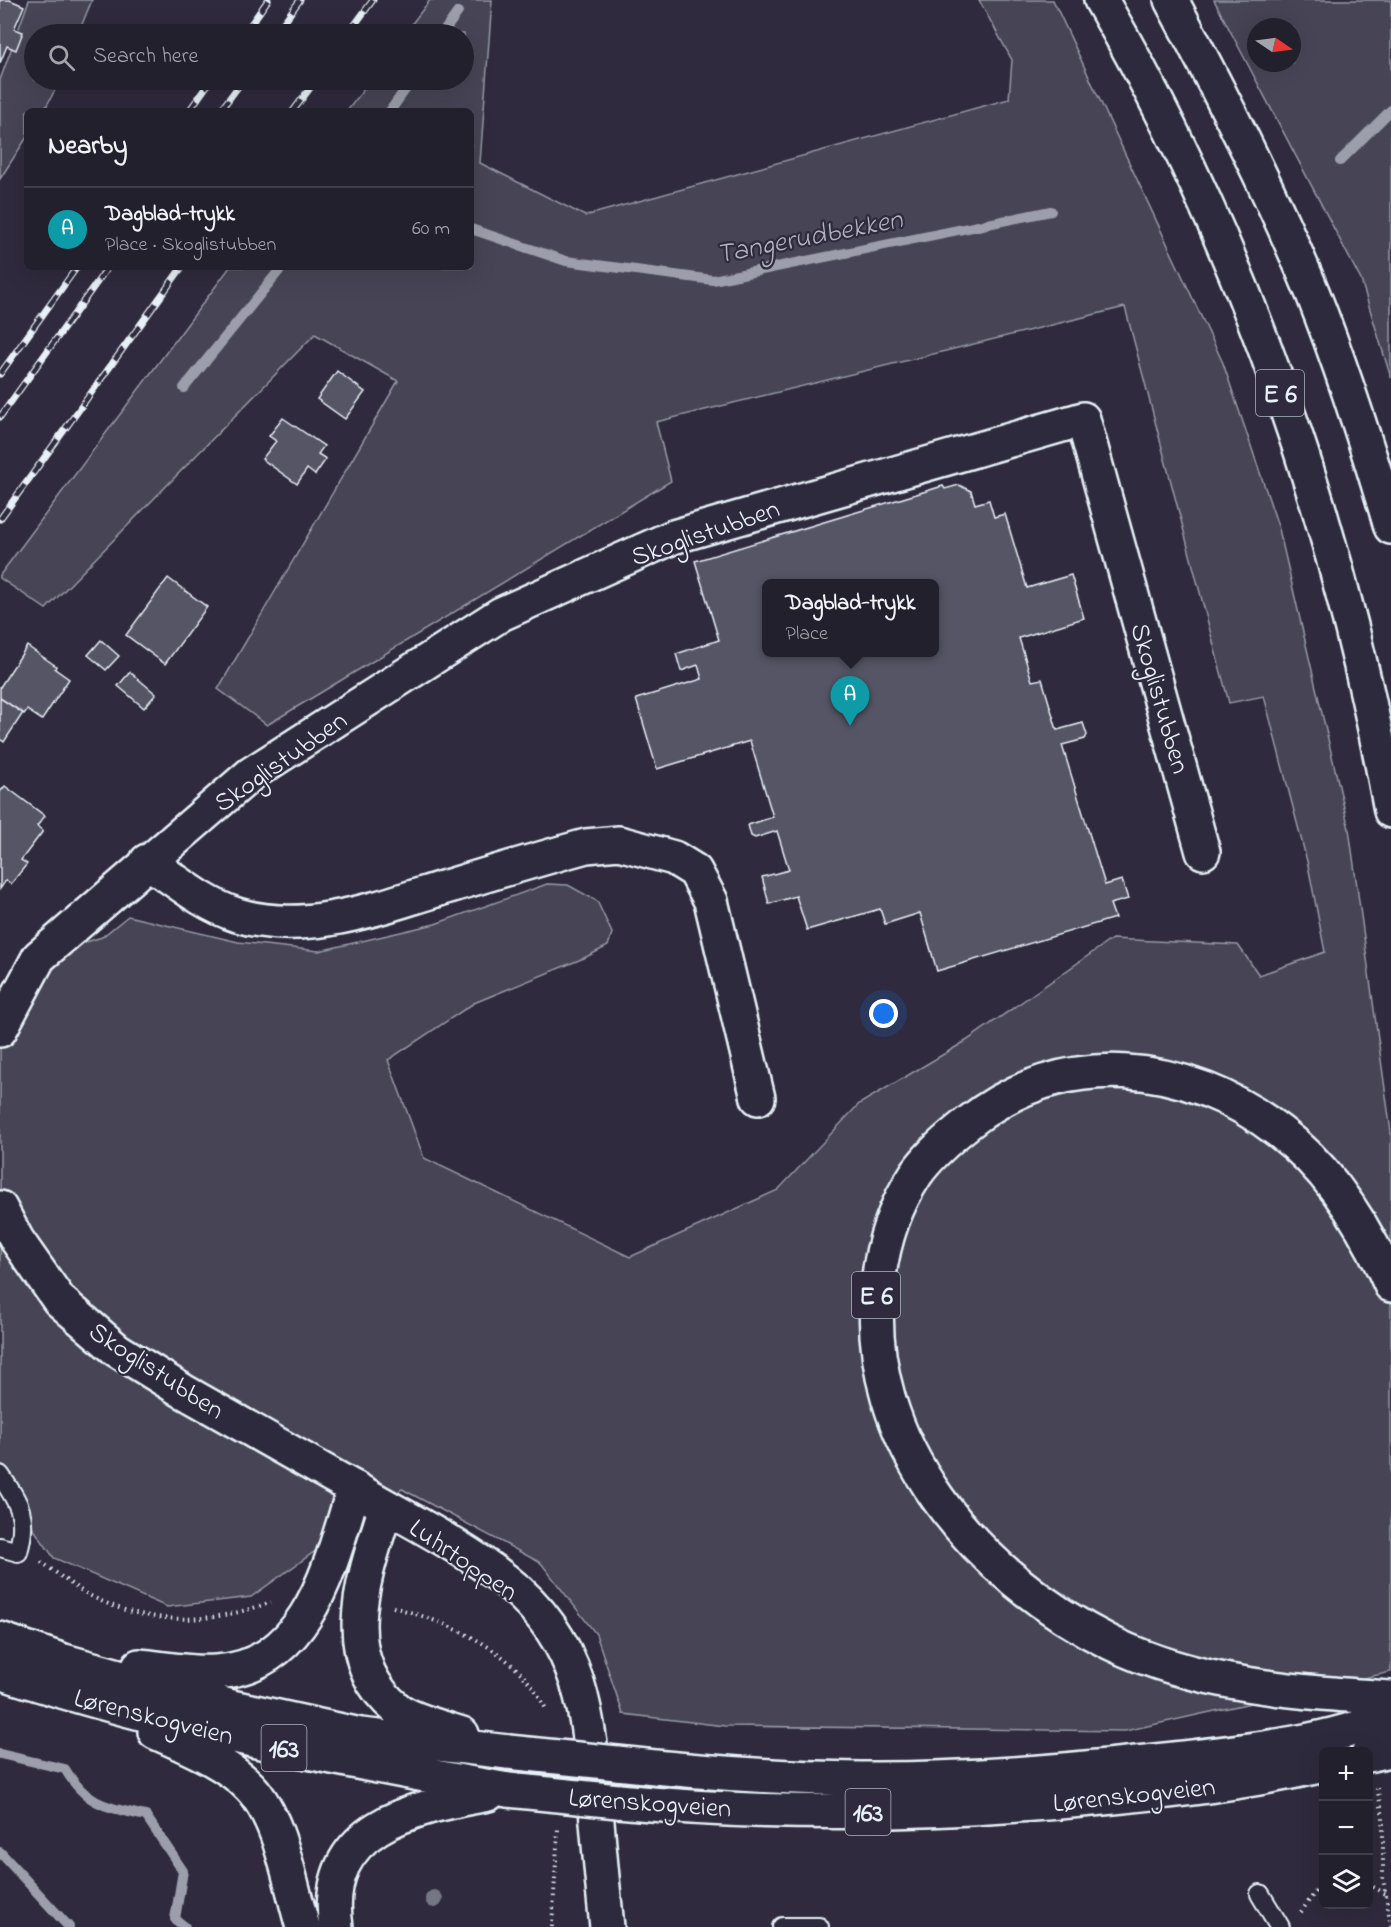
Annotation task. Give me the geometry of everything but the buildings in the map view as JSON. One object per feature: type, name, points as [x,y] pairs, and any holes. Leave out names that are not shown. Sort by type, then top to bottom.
[{"type":"main road","name":"E 6","points":[[1101,0],[1164,115],[1213,222],[1293,427],[1348,618],[1391,811]]},
{"type":"main road","name":"E 6","points":[[1171,0],[1219,91],[1312,294],[1354,407],[1391,526]]},
{"type":"main road","name":"Skoglistubben","points":[[0,1030],[12,1002],[39,957],[147,861],[251,774],[501,614],[673,537],[1083,419],[1203,852]]},
{"type":"main road","points":[[147,861],[197,894],[236,915],[276,922],[315,922],[376,907],[585,846],[619,843],[674,858],[695,871],[711,901],[758,1098]]},
{"type":"main road","name":"E 6","points":[[1391,1285],[1360,1224],[1336,1190],[1310,1158],[1281,1132],[1248,1110],[1183,1081],[1136,1072],[1100,1070],[1045,1079],[1020,1090],[977,1115],[934,1153],[916,1175],[889,1230],[879,1267],[875,1339],[891,1410],[906,1446],[930,1487],[956,1523],[988,1557],[1034,1595],[1070,1620],[1113,1644],[1159,1663],[1206,1677],[1279,1691],[1391,1698]]},
{"type":"main road","name":"Skoglistubben","points":[[0,1208],[17,1240],[59,1300],[109,1344],[183,1391],[354,1488]]},
{"type":"main road","points":[[63,1676],[216,1672],[244,1667],[272,1655],[306,1618],[318,1595],[354,1488]]},
{"type":"main road","name":"Luhrtoppen","points":[[354,1488],[466,1553],[507,1582],[534,1608],[571,1664],[583,1695],[590,1736],[607,1927]]},
{"type":"main road","points":[[386,1507],[359,1601],[363,1656],[370,1674],[383,1694],[399,1710],[508,1752]]},
{"type":"main road","name":"Lørenskogveien","points":[[0,1639],[63,1676],[232,1737],[352,1763],[508,1790],[672,1806],[860,1812],[973,1809],[1215,1787],[1317,1767]]},
{"type":"main road","name":"Lørenskogveien","points":[[0,1672],[63,1676],[232,1707],[361,1735],[671,1769],[861,1779],[968,1777],[1052,1772],[1254,1748],[1353,1731],[1391,1716]]},
{"type":"main road","points":[[63,1676],[220,1765],[250,1786],[271,1821],[303,1927]]},
{"type":"main road","points":[[336,1927],[333,1893],[345,1858],[366,1834],[397,1816],[445,1802],[508,1790]]},
{"type":"lane","points":[[0,1475],[21,1509],[23,1534],[18,1552],[0,1547]]},
{"type":"lane","points":[[1260,1894],[1280,1927]]},
{"type":"lane","points":[[782,1927],[819,1927]]},
{"type":"path","points":[[18,1552],[41,1562],[80,1590],[110,1606],[160,1619],[214,1618],[278,1599]]},
{"type":"path","points":[[1377,1753],[1383,1816],[1386,1894],[1391,1926]]},
{"type":"path","points":[[1373,1887],[1386,1894]]},
{"type":"path","points":[[1297,1918],[1319,1890]]},
{"type":"shaded area","points":[[29,0],[92,0],[82,24],[24,24],[24,90],[55,90],[46,108],[24,108],[24,142],[0,179],[0,80]]},
{"type":"shaded area","points":[[430,0],[492,0],[480,163],[585,216],[1009,99],[1012,60],[979,0],[1053,0],[1223,363],[1279,529],[1349,829],[1391,1132],[1391,1672],[1125,1731],[725,1726],[623,1714],[596,1634],[541,1563],[402,1489],[251,1597],[167,1607],[54,1558],[0,1481],[0,1016],[39,957],[102,937],[128,916],[238,942],[319,951],[435,924],[547,884],[568,885],[597,901],[612,933],[608,946],[474,1003],[388,1060],[424,1158],[630,1257],[778,1190],[859,1104],[966,1041],[1112,939],[1238,945],[1259,975],[1325,952],[1308,865],[1264,696],[1229,703],[1125,307],[656,422],[671,481],[267,725],[218,689],[398,381],[315,334],[46,609],[0,578],[228,270],[474,270],[474,108],[349,108],[363,90],[474,90],[474,24],[412,24]]},
{"type":"shaded area","points":[[1214,0],[1391,0],[1391,378],[1361,280],[1252,72],[1301,72],[1301,18],[1247,18],[1247,63]]},
{"type":"waterway","points":[[449,24],[458,12]]},
{"type":"waterway","points":[[392,108],[405,90]]},
{"type":"waterway","name":"Tangerudbekken","points":[[1340,161],[1391,110]]},
{"type":"waterway","name":"Tangerudbekken","points":[[474,230],[566,261],[713,280],[1051,211]]},
{"type":"waterway","name":"Tangerudbekken","points":[[184,388],[280,270]]},
{"type":"waterway","points":[[0,1754],[65,1769],[81,1791],[90,1798],[109,1807],[146,1816],[183,1871],[175,1919],[185,1927]]},
{"type":"waterway","points":[[0,1852],[69,1927]]},
{"type":"railway","points":[[251,24],[268,0]]},
{"type":"railway","points":[[282,24],[300,0]]},
{"type":"railway","points":[[355,24],[373,0]]},
{"type":"railway","points":[[191,108],[204,90]]},
{"type":"railway","points":[[222,108],[236,90]]},
{"type":"railway","points":[[295,108],[309,90]]},
{"type":"railway","points":[[0,374],[75,270]]},
{"type":"railway","points":[[0,417],[106,270]]},
{"type":"railway","points":[[0,519],[180,270]]},
{"type":"place","name":"Dagblad-trykk","points":[[850,726]]}]
